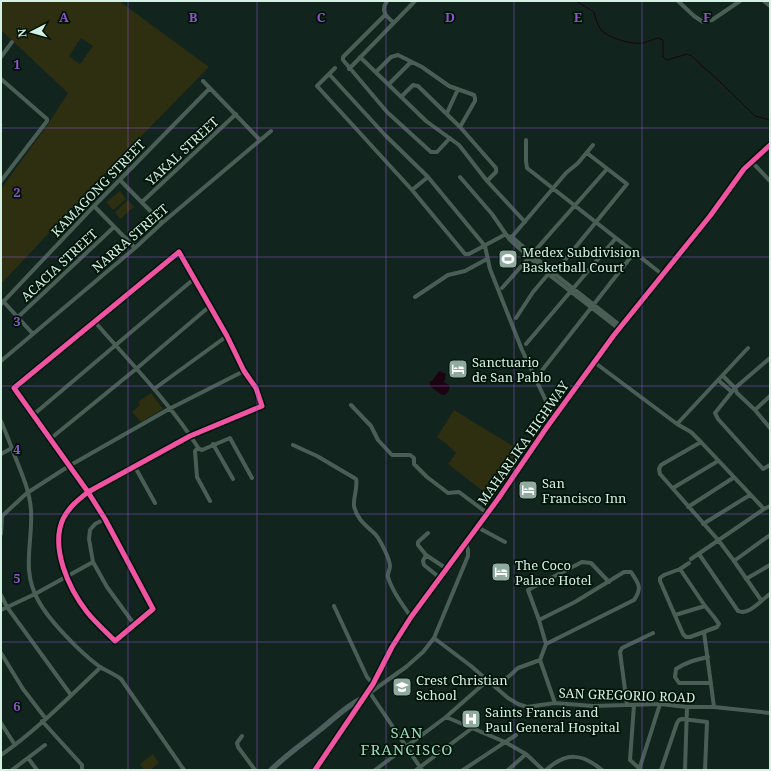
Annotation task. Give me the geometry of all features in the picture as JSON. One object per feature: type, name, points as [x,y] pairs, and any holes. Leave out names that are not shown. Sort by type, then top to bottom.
[{"type":"main road","name":"MAHARLIKA HIGHWAY","points":[[315,770],[373,684],[392,647],[411,617],[487,514],[594,362],[710,216],[744,169],[770,145]]},
{"type":"main road","points":[[271,770],[281,760],[352,704],[364,697]]},
{"type":"street","points":[[387,1],[383,8],[385,15],[394,23]]},
{"type":"street","points":[[349,69],[415,1]]},
{"type":"street","points":[[678,1],[703,22],[712,20],[740,1]]},
{"type":"street","points":[[764,1],[770,6]]},
{"type":"street","points":[[385,15],[343,57],[343,60],[349,69],[387,112],[432,152],[437,152],[450,138]]},
{"type":"street","points":[[1,57],[12,42]]},
{"type":"street","points":[[376,72],[391,57],[398,55],[422,67],[449,86],[474,95],[476,98],[460,127]]},
{"type":"street","points":[[360,57],[426,121],[458,145],[487,181],[525,222]]},
{"type":"street","points":[[388,84],[411,62]]},
{"type":"street","points":[[335,68],[317,86],[412,190],[465,254],[470,254],[485,246],[509,237],[525,222],[566,173],[587,153],[593,145]]},
{"type":"street","points":[[329,74],[385,135],[428,177],[485,246],[487,260],[522,350],[554,418]]},
{"type":"street","points":[[1,79],[47,119],[47,121],[1,181]]},
{"type":"street","points":[[203,81],[260,140]]},
{"type":"street","points":[[401,97],[412,85],[415,84],[447,113],[496,168],[496,172],[487,181]]},
{"type":"street","name":"KAMAGONG STREET","points":[[2,302],[210,88]]},
{"type":"street","points":[[447,113],[458,89]]},
{"type":"street","name":"YAKAL STREET","points":[[142,202],[236,114]]},
{"type":"street","name":"NARRA STREET","points":[[1,360],[135,248],[162,223],[271,131]]},
{"type":"street","points":[[526,140],[527,168],[576,205],[663,275]]},
{"type":"street","points":[[516,318],[532,292],[551,273],[628,184],[587,153]]},
{"type":"street","points":[[751,161],[770,181]]},
{"type":"street","points":[[502,288],[607,169]]},
{"type":"street","points":[[412,190],[428,177]]},
{"type":"street","points":[[460,177],[492,214],[509,237],[530,256],[620,328]]},
{"type":"street","points":[[120,180],[162,223]]},
{"type":"street","points":[[94,206],[135,248]]},
{"type":"street","name":"ACACIA STREET","points":[[18,317],[114,227]]},
{"type":"street","points":[[526,344],[616,238]]},
{"type":"street","points":[[195,278],[178,252],[14,388],[88,492],[105,519],[153,609],[115,641],[87,612],[78,599],[66,576],[60,550],[59,536],[63,520],[74,503],[88,492],[190,436],[262,406],[256,388],[244,371],[227,336],[195,278]]},
{"type":"street","points":[[540,373],[634,252]]},
{"type":"street","points":[[415,297],[448,275],[465,271],[487,260]]},
{"type":"street","points":[[33,415],[195,278]]},
{"type":"street","points":[[2,302],[33,334]]},
{"type":"street","points":[[50,440],[210,306]]},
{"type":"street","points":[[94,321],[154,389],[199,449],[202,450],[212,444],[230,438],[252,478]]},
{"type":"street","points":[[154,389],[227,336]]},
{"type":"street","points":[[677,424],[748,348]]},
{"type":"street","points":[[770,358],[736,391],[731,392],[715,413],[718,419],[763,469],[770,465]]},
{"type":"street","points":[[594,362],[677,424],[691,432],[764,509]]},
{"type":"street","points":[[1,534],[1,517],[27,493],[69,466],[169,409],[244,371]]},
{"type":"street","points":[[723,376],[770,428]]},
{"type":"street","points":[[718,380],[731,392]]},
{"type":"street","points":[[755,410],[770,396]]},
{"type":"street","points":[[351,405],[371,426],[378,440],[392,455],[410,455],[414,458],[414,464],[421,472],[448,493],[459,492],[487,514]]},
{"type":"street","points":[[1,421],[26,481],[31,510],[28,555],[29,574],[35,594],[47,614],[75,644],[101,667],[115,674],[121,680],[184,770]]},
{"type":"street","points":[[701,442],[661,465],[659,469],[660,474],[719,541],[761,600]]},
{"type":"street","points":[[212,444],[233,479]]},
{"type":"street","points":[[293,445],[317,456],[356,479],[357,485],[354,506],[360,520],[376,536],[389,559],[390,565],[387,576],[397,596],[411,617]]},
{"type":"street","points":[[1,454],[12,448]]},
{"type":"street","points":[[198,448],[195,451],[197,477],[210,501]]},
{"type":"street","points":[[673,488],[718,460]]},
{"type":"street","points":[[135,467],[155,503]]},
{"type":"street","points":[[688,507],[733,478]]},
{"type":"street","points":[[703,524],[750,495]]},
{"type":"street","points":[[680,569],[719,624],[717,627],[686,637],[675,616],[660,578],[680,569],[699,554],[770,506]]},
{"type":"street","points":[[105,519],[95,524],[90,530],[89,539],[93,562],[107,587],[134,624]]},
{"type":"street","points":[[477,527],[505,542]]},
{"type":"street","points":[[428,533],[418,542],[418,545],[426,555],[447,569]]},
{"type":"street","points":[[734,561],[770,535]]},
{"type":"street","points":[[364,697],[406,667],[423,652],[434,638],[468,556],[466,543]]},
{"type":"street","points":[[699,554],[738,611],[742,612],[754,608],[761,600],[770,594]]},
{"type":"street","points":[[426,555],[423,561],[424,565],[440,578]]},
{"type":"street","points":[[1,610],[35,594],[93,562]]},
{"type":"street","points":[[555,702],[540,660],[546,644],[528,590],[582,562],[591,563],[609,582]]},
{"type":"street","points":[[746,580],[770,564]]},
{"type":"street","points":[[539,620],[575,602],[624,572],[631,572],[639,586],[640,593],[634,600],[546,644]]},
{"type":"street","points":[[1,595],[71,695]]},
{"type":"street","points":[[334,606],[367,677],[373,684]]},
{"type":"street","points":[[675,616],[705,606]]},
{"type":"street","points":[[704,632],[714,707]]},
{"type":"street","points":[[627,705],[620,652],[622,648],[653,633]]},
{"type":"street","name":"SAN GREGORIO ROAD","points":[[434,638],[488,680],[508,698],[518,704],[527,706],[555,702],[593,706],[660,704],[688,707],[714,707],[770,713]]},
{"type":"street","points":[[1,653],[23,690],[44,720],[82,765],[82,770]]},
{"type":"street","points":[[708,657],[682,665],[676,669],[676,677],[679,683],[711,683]]},
{"type":"street","points":[[496,688],[518,668],[540,660]]},
{"type":"street","points":[[1,755],[15,746],[101,667]]},
{"type":"street","points":[[375,770],[446,717],[488,680]]},
{"type":"street","points":[[370,693],[421,768]]},
{"type":"street","points":[[634,705],[630,760],[640,769],[660,704]]},
{"type":"street","points":[[685,770],[688,707]]},
{"type":"street","points":[[446,717],[471,729],[505,742],[526,754],[543,770]]},
{"type":"street","points":[[661,770],[679,720],[707,722],[705,770]]},
{"type":"street","points":[[1,724],[15,746]]},
{"type":"street","points":[[416,770],[421,768],[471,729]]},
{"type":"street","points":[[464,770],[516,735]]},
{"type":"street","points":[[242,736],[237,743],[238,747],[254,770]]},
{"type":"street","points":[[14,769],[45,744]]},
{"type":"street","points":[[508,770],[526,754]]},
{"type":"street","points":[[546,770],[555,762],[560,760],[581,757],[592,761],[602,770]]},
{"type":"street","points":[[28,758],[37,770]]},
{"type":"shaded area","points":[[1,1],[119,1],[209,67],[112,166],[1,284],[1,189],[48,124],[68,93],[1,30]],"holes":[[[81,38],[93,46],[80,64],[69,56]]]},
{"type":"shaded area","points":[[120,191],[126,199],[113,210],[106,202]]},
{"type":"shaded area","points":[[128,200],[134,207],[120,219],[115,212]]},
{"type":"shaded area","points":[[439,371],[446,374],[444,382],[450,386],[445,395],[442,395],[430,386],[430,381],[432,381]]},
{"type":"shaded area","points":[[151,393],[163,409],[141,422],[132,412],[140,405],[138,402]]},
{"type":"shaded area","points":[[454,410],[521,451],[492,498],[448,464],[456,453],[437,437]]},
{"type":"shaded area","points":[[153,754],[159,763],[150,770],[144,770],[140,764]]},
{"type":"waterway","points":[[576,1],[594,12],[601,30],[609,36],[633,43],[643,43],[658,38],[663,40],[663,57],[667,60],[687,54],[692,56],[755,116],[770,120]]},
{"type":"cycle path","points":[[315,770],[373,684],[392,647],[411,617],[498,499],[547,427],[614,335],[710,216],[744,169],[770,145]]},
{"type":"cycle path","points":[[153,609],[105,519],[88,492],[14,388],[179,252],[227,336],[244,371],[256,388],[262,406],[190,436],[88,492],[71,507],[63,519],[59,543],[63,568],[80,603],[90,616],[115,641],[153,609]]},
{"type":"place","name":"Medex Subdivision Basketball Court","points":[[508,259]]},
{"type":"place","name":"Sanctuario de San Pablo","points":[[458,369]]},
{"type":"place","name":"San Francisco Inn","points":[[528,490]]},
{"type":"place","name":"The Coco Palace Hotel","points":[[501,572]]},
{"type":"place","name":"Crest Christian School","points":[[402,687]]},
{"type":"place","name":"Saints Francis and Paul General Hospital","points":[[471,719]]},
{"type":"district","name":"SAN FRANCISCO","points":[[407,740]]}]
